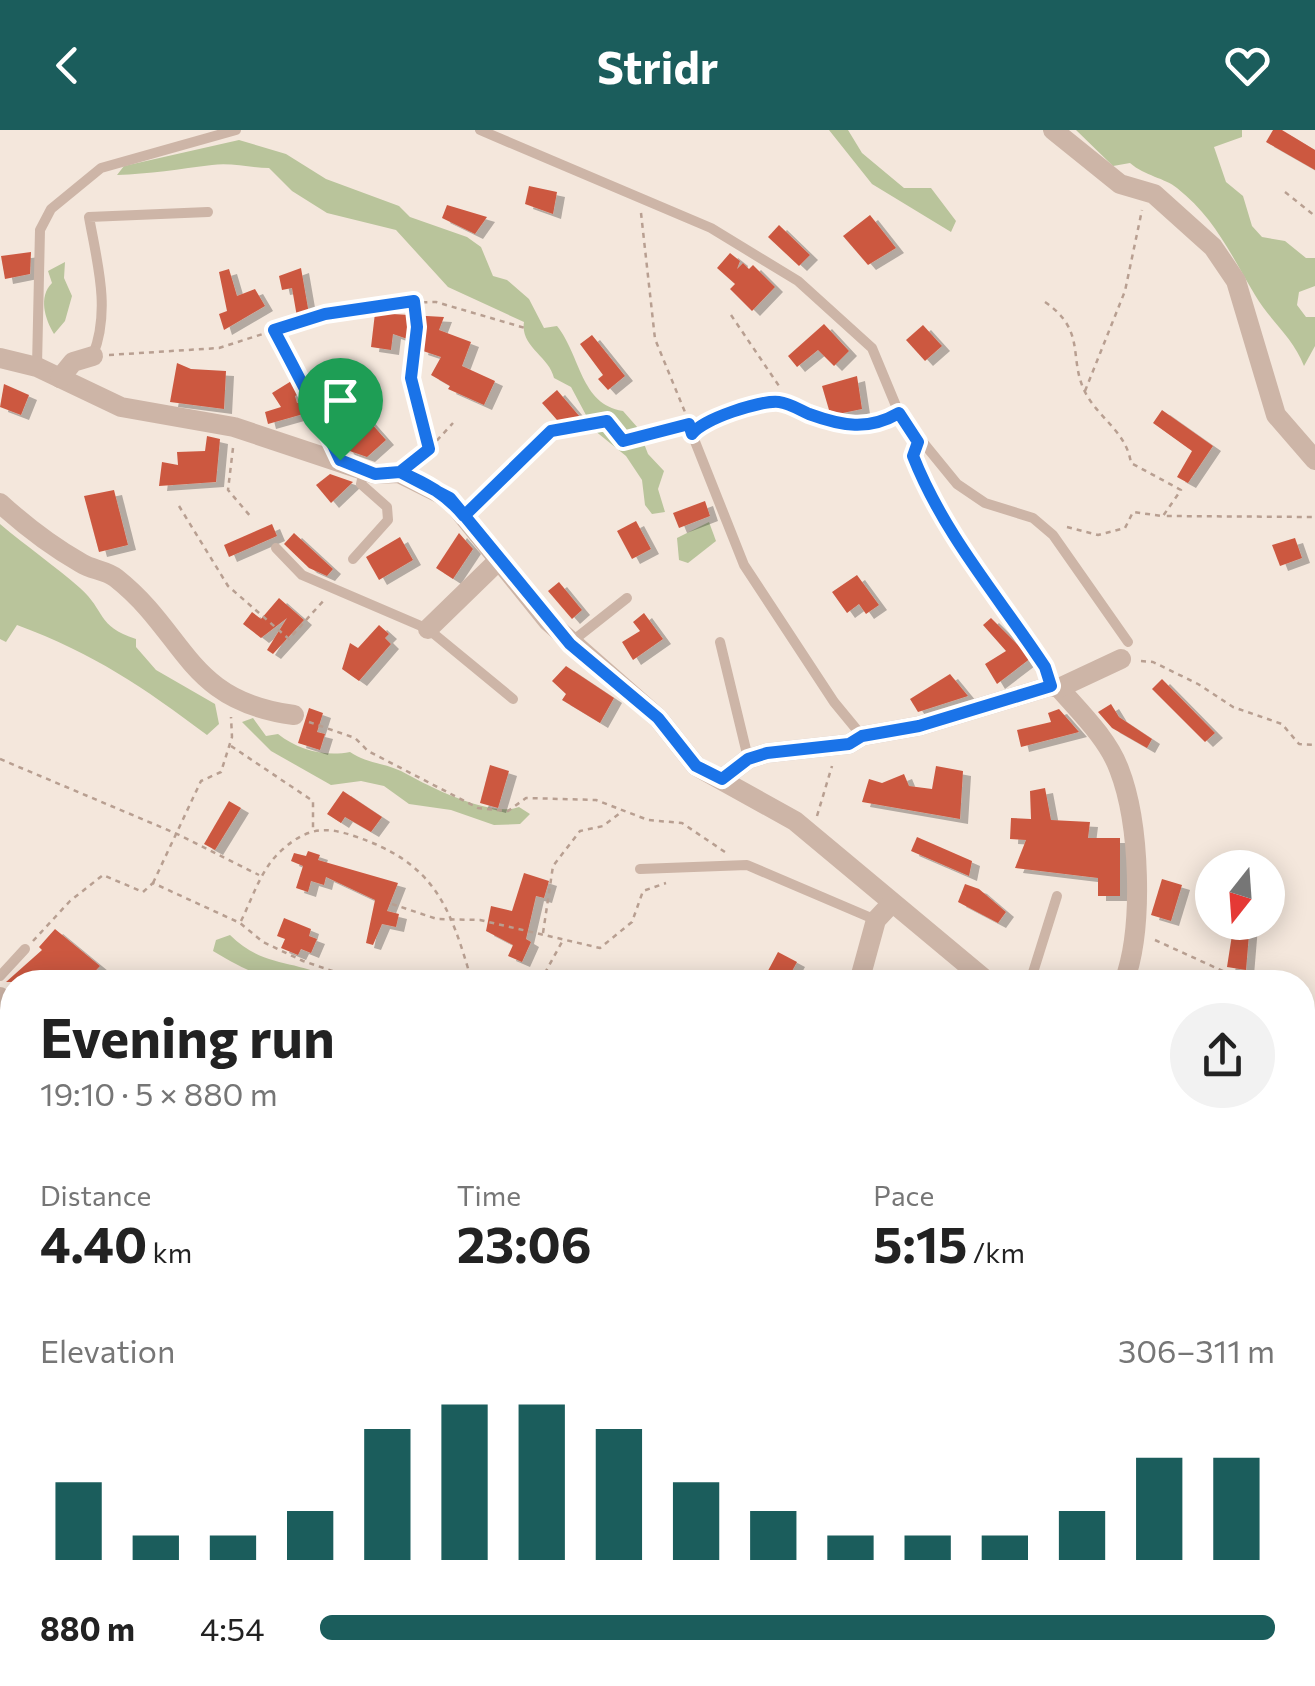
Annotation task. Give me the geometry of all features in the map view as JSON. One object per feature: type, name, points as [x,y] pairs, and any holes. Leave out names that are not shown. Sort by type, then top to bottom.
[{"type":"street","points":[[1053,130],[1120,184],[1152,194],[1213,246],[1236,281],[1276,415],[1315,460]]},
{"type":"street","points":[[60,378],[73,362],[93,356]]},
{"type":"street","points":[[0,358],[37,367],[121,407],[234,427],[364,470],[400,472],[450,498],[570,644],[658,718],[696,766],[810,832],[883,912],[970,970]]},
{"type":"street","points":[[0,503],[83,565],[112,574],[143,602],[194,668],[237,702],[256,710],[294,715]]},
{"type":"street","points":[[428,629],[500,560]]},
{"type":"street","points":[[722,779],[748,759],[849,744],[862,736],[919,726],[1055,687],[1125,651]]},
{"type":"street","points":[[1055,687],[1119,768],[1134,843],[1134,925],[1126,970]]},
{"type":"street","points":[[863,970],[883,912]]},
{"type":"lane","points":[[37,367],[40,230],[51,209],[101,168],[236,130]]},
{"type":"lane","points":[[480,130],[711,228],[798,281],[872,348],[899,413],[918,442],[957,484],[985,503],[1033,518],[1053,536],[1125,651]]},
{"type":"lane","points":[[93,356],[101,326],[102,288],[89,216],[208,212]]},
{"type":"lane","points":[[862,736],[834,702],[744,565],[692,434],[698,425],[733,412],[779,402],[856,427],[880,424],[899,413]]},
{"type":"lane","points":[[353,560],[388,520],[387,507],[361,484],[364,470]]},
{"type":"lane","points":[[276,548],[302,575],[334,592],[428,629],[513,699]]},
{"type":"lane","points":[[570,644],[627,598]]},
{"type":"lane","points":[[720,642],[748,759]]},
{"type":"lane","points":[[640,869],[681,870],[730,863],[883,912]]},
{"type":"lane","points":[[1034,970],[1057,896]]},
{"type":"lane","points":[[6,970],[26,949]]},
{"type":"path","points":[[1285,192],[1315,216]]},
{"type":"path","points":[[1085,393],[1125,291],[1142,208],[1152,194]]},
{"type":"path","points":[[464,516],[551,431],[607,421],[623,441],[689,424],[656,339],[655,306],[642,239],[644,202]]},
{"type":"path","points":[[93,356],[219,348],[325,314],[414,301],[436,302],[524,328]]},
{"type":"path","points":[[414,301],[417,327],[411,378],[429,449]]},
{"type":"path","points":[[1046,302],[1073,335],[1085,393],[1118,431],[1131,464],[1181,490],[1164,516]]},
{"type":"path","points":[[731,316],[781,388],[779,402]]},
{"type":"path","points":[[274,330],[306,384],[307,399],[340,460]]},
{"type":"path","points":[[400,472],[453,423]]},
{"type":"path","points":[[234,427],[228,490],[251,517]]},
{"type":"path","points":[[918,442],[913,456],[927,491],[957,544],[1045,667],[1055,687]]},
{"type":"path","points":[[178,506],[228,586],[289,639],[334,592]]},
{"type":"path","points":[[1053,536],[1068,526],[1098,535],[1124,528],[1133,512],[1164,516],[1315,517]]},
{"type":"path","points":[[1125,651],[1153,662],[1233,707],[1282,724],[1298,744],[1315,745]]},
{"type":"path","points":[[26,949],[70,901],[103,874],[143,892],[152,882],[201,781],[221,772],[237,702]]},
{"type":"path","points":[[294,715],[355,738],[368,751],[478,808],[508,811],[526,798],[596,800],[621,812],[682,823],[722,846],[730,863]]},
{"type":"path","points":[[810,832],[827,794],[836,745]]},
{"type":"path","points":[[229,746],[313,802],[312,831]]},
{"type":"path","points":[[0,759],[175,833],[248,866],[260,876]]},
{"type":"path","points":[[542,934],[553,866],[580,831],[603,826],[621,812]]},
{"type":"path","points":[[240,923],[260,876],[281,850],[312,831],[328,827],[386,846],[426,876],[455,922],[469,970]]},
{"type":"path","points":[[392,904],[455,922],[480,920],[600,948],[632,922],[643,891],[660,888],[681,870]]},
{"type":"path","points":[[152,882],[240,923],[276,948],[334,970]]},
{"type":"path","points":[[1134,925],[1146,936],[1225,970]]},
{"type":"path","points":[[546,970],[563,938]]},
{"type":"green space","points":[[829,130],[848,130],[862,153],[904,188],[931,188],[956,221],[951,232],[872,184]]},
{"type":"green space","points":[[1076,130],[1242,130],[1242,137],[1214,147],[1226,182],[1243,196],[1252,226],[1262,237],[1285,241],[1306,258],[1315,258],[1315,286],[1299,292],[1297,305],[1306,317],[1315,317],[1315,346],[1304,366],[1202,212],[1172,185],[1130,163],[1113,166]]},
{"type":"green space","points":[[239,140],[286,154],[326,179],[399,206],[410,217],[467,237],[481,247],[493,276],[507,280],[529,299],[544,328],[557,326],[598,399],[623,411],[638,428],[648,454],[664,471],[658,489],[665,512],[652,514],[645,505],[642,480],[626,456],[594,430],[571,387],[554,378],[526,338],[524,322],[448,287],[396,230],[327,213],[292,191],[269,168],[219,164],[117,175],[124,166]]},
{"type":"green space","points":[[65,262],[64,278],[72,296],[65,321],[54,334],[44,308],[45,295],[52,283],[48,271]]},
{"type":"green space","points":[[709,522],[716,541],[688,563],[679,560],[677,538]]},
{"type":"green space","points":[[0,524],[80,588],[114,629],[136,639],[136,647],[156,670],[215,704],[219,724],[207,735],[117,673],[17,625],[6,642],[0,639]]},
{"type":"green space","points":[[253,718],[266,736],[278,734],[322,753],[350,752],[459,799],[492,808],[519,807],[530,814],[520,824],[494,825],[451,810],[409,804],[384,786],[361,781],[331,785],[271,751],[242,722]]},
{"type":"green space","points":[[230,935],[256,954],[311,970],[248,970],[213,951],[216,940]]},
{"type":"building","points":[[1273,130],[1282,130],[1315,150],[1315,170],[1266,142]]},
{"type":"building","points":[[529,186],[557,192],[553,214],[525,204]]},
{"type":"building","points":[[447,205],[487,217],[475,234],[442,218]]},
{"type":"building","points":[[870,215],[896,248],[868,265],[843,236]]},
{"type":"building","points":[[779,225],[810,255],[799,266],[768,237]]},
{"type":"building","points":[[31,252],[30,274],[5,279],[1,256]]},
{"type":"building","points":[[730,253],[740,261],[737,269],[743,263],[749,269],[753,265],[775,287],[752,311],[730,289],[735,284],[717,268]]},
{"type":"building","points":[[301,268],[309,314],[297,317],[292,288],[282,290],[279,276]]},
{"type":"building","points":[[229,269],[237,296],[255,289],[265,306],[224,330],[219,314],[227,311],[219,272]]},
{"type":"building","points":[[375,313],[444,317],[439,330],[471,342],[462,366],[495,381],[484,405],[448,389],[450,386],[431,375],[441,357],[420,350],[422,344],[393,334],[391,350],[371,347]]},
{"type":"building","points":[[824,324],[849,351],[834,366],[818,350],[797,367],[788,356]]},
{"type":"building","points":[[923,325],[942,346],[925,361],[906,340]]},
{"type":"building","points":[[592,335],[625,376],[608,390],[598,379],[603,375],[580,344]]},
{"type":"building","points":[[177,363],[191,369],[226,371],[224,409],[170,402]]},
{"type":"building","points":[[857,376],[862,409],[838,414],[829,410],[822,386]]},
{"type":"building","points":[[293,380],[301,393],[295,396],[297,403],[310,399],[314,411],[268,424],[265,412],[281,407],[272,393]]},
{"type":"building","points":[[4,384],[29,395],[21,415],[0,407]]},
{"type":"building","points":[[557,390],[580,417],[565,429],[542,403]]},
{"type":"building","points":[[356,406],[386,440],[367,457],[347,450],[329,430]]},
{"type":"building","points":[[1162,410],[1213,446],[1188,483],[1177,477],[1192,451],[1153,423]]},
{"type":"building","points":[[207,436],[220,439],[216,482],[159,486],[162,462],[178,465],[177,452],[205,451]]},
{"type":"building","points":[[330,474],[353,482],[331,503],[316,485]]},
{"type":"building","points":[[114,490],[128,545],[99,552],[84,496]]},
{"type":"building","points":[[705,501],[710,516],[679,528],[673,513]]},
{"type":"building","points":[[636,521],[651,549],[632,559],[617,531]]},
{"type":"building","points":[[272,524],[277,536],[229,557],[224,545]]},
{"type":"building","points":[[294,533],[333,569],[327,576],[309,568],[284,544]]},
{"type":"building","points":[[459,533],[473,549],[453,579],[436,568]]},
{"type":"building","points":[[400,537],[413,560],[379,580],[366,557]]},
{"type":"building","points":[[1295,538],[1302,558],[1280,566],[1272,545]]},
{"type":"building","points":[[857,575],[879,605],[866,614],[859,604],[847,613],[832,592]]},
{"type":"building","points":[[559,582],[582,610],[572,619],[548,591]]},
{"type":"building","points":[[279,598],[304,620],[273,654],[267,650],[287,618],[261,638],[243,624],[252,612],[261,619]]},
{"type":"building","points":[[644,613],[663,639],[633,660],[622,642],[640,631],[633,622]]},
{"type":"building","points":[[991,618],[1031,658],[997,684],[985,664],[1006,651],[983,625]]},
{"type":"building","points":[[379,625],[389,634],[385,638],[391,644],[359,681],[342,669],[350,643],[358,648]]},
{"type":"building","points":[[566,666],[614,698],[600,723],[562,700],[566,694],[552,681]]},
{"type":"building","points":[[950,674],[968,696],[918,712],[910,699]]},
{"type":"building","points":[[1162,679],[1215,733],[1205,742],[1152,689]]},
{"type":"building","points":[[1111,704],[1119,717],[1152,739],[1147,748],[1112,728],[1098,712]]},
{"type":"building","points":[[309,708],[323,713],[317,732],[325,734],[320,750],[298,743]]},
{"type":"building","points":[[1059,709],[1079,732],[1021,747],[1017,730],[1051,722],[1048,713]]},
{"type":"building","points":[[490,765],[509,771],[498,808],[480,803]]},
{"type":"building","points":[[936,766],[963,771],[960,819],[862,802],[869,779],[882,783],[904,774],[909,786],[932,789]]},
{"type":"building","points":[[1045,788],[1051,820],[1090,822],[1088,838],[1120,838],[1120,896],[1098,896],[1098,878],[1015,868],[1026,840],[1010,839],[1011,818],[1031,819],[1030,791]]},
{"type":"building","points":[[343,791],[382,817],[371,832],[345,817],[341,823],[327,814]]},
{"type":"building","points":[[229,801],[241,808],[215,850],[204,844]]},
{"type":"building","points":[[917,837],[972,861],[969,876],[911,851]]},
{"type":"building","points":[[308,851],[320,855],[318,860],[398,883],[387,911],[399,914],[396,927],[382,924],[373,945],[366,943],[375,900],[326,877],[324,885],[311,881],[308,892],[296,888],[303,866],[291,861],[294,853],[306,856]]},
{"type":"building","points":[[524,873],[549,881],[544,898],[536,896],[526,939],[531,942],[522,962],[508,956],[513,945],[486,931],[491,906],[512,911]]},
{"type":"building","points":[[1162,879],[1182,885],[1171,921],[1151,915]]},
{"type":"building","points":[[965,884],[979,889],[1006,912],[998,923],[958,902]]},
{"type":"building","points":[[284,918],[311,929],[309,936],[317,939],[311,953],[301,949],[298,955],[281,948],[285,939],[277,936]]},
{"type":"building","points":[[55,929],[100,966],[96,970],[20,970],[42,950],[39,947]]},
{"type":"building","points":[[1231,940],[1248,940],[1246,970],[1227,967]]},
{"type":"building","points":[[778,952],[797,962],[793,970],[768,970]]},
{"type":"route","points":[[340,460],[307,399],[306,384],[274,330],[381,302],[414,301],[417,327],[411,378],[429,449],[400,472],[423,482],[450,498],[464,516],[534,444],[551,431],[607,421],[623,441],[689,424],[692,434],[698,425],[733,412],[779,402],[856,427],[880,424],[899,413],[918,442],[913,456],[927,491],[957,544],[1045,667],[1051,686],[919,726],[862,736],[849,744],[767,753],[748,759],[722,779],[696,766],[675,745],[658,718],[570,644],[548,621],[533,600],[491,550],[450,498],[400,472],[375,474],[340,460]]}]
